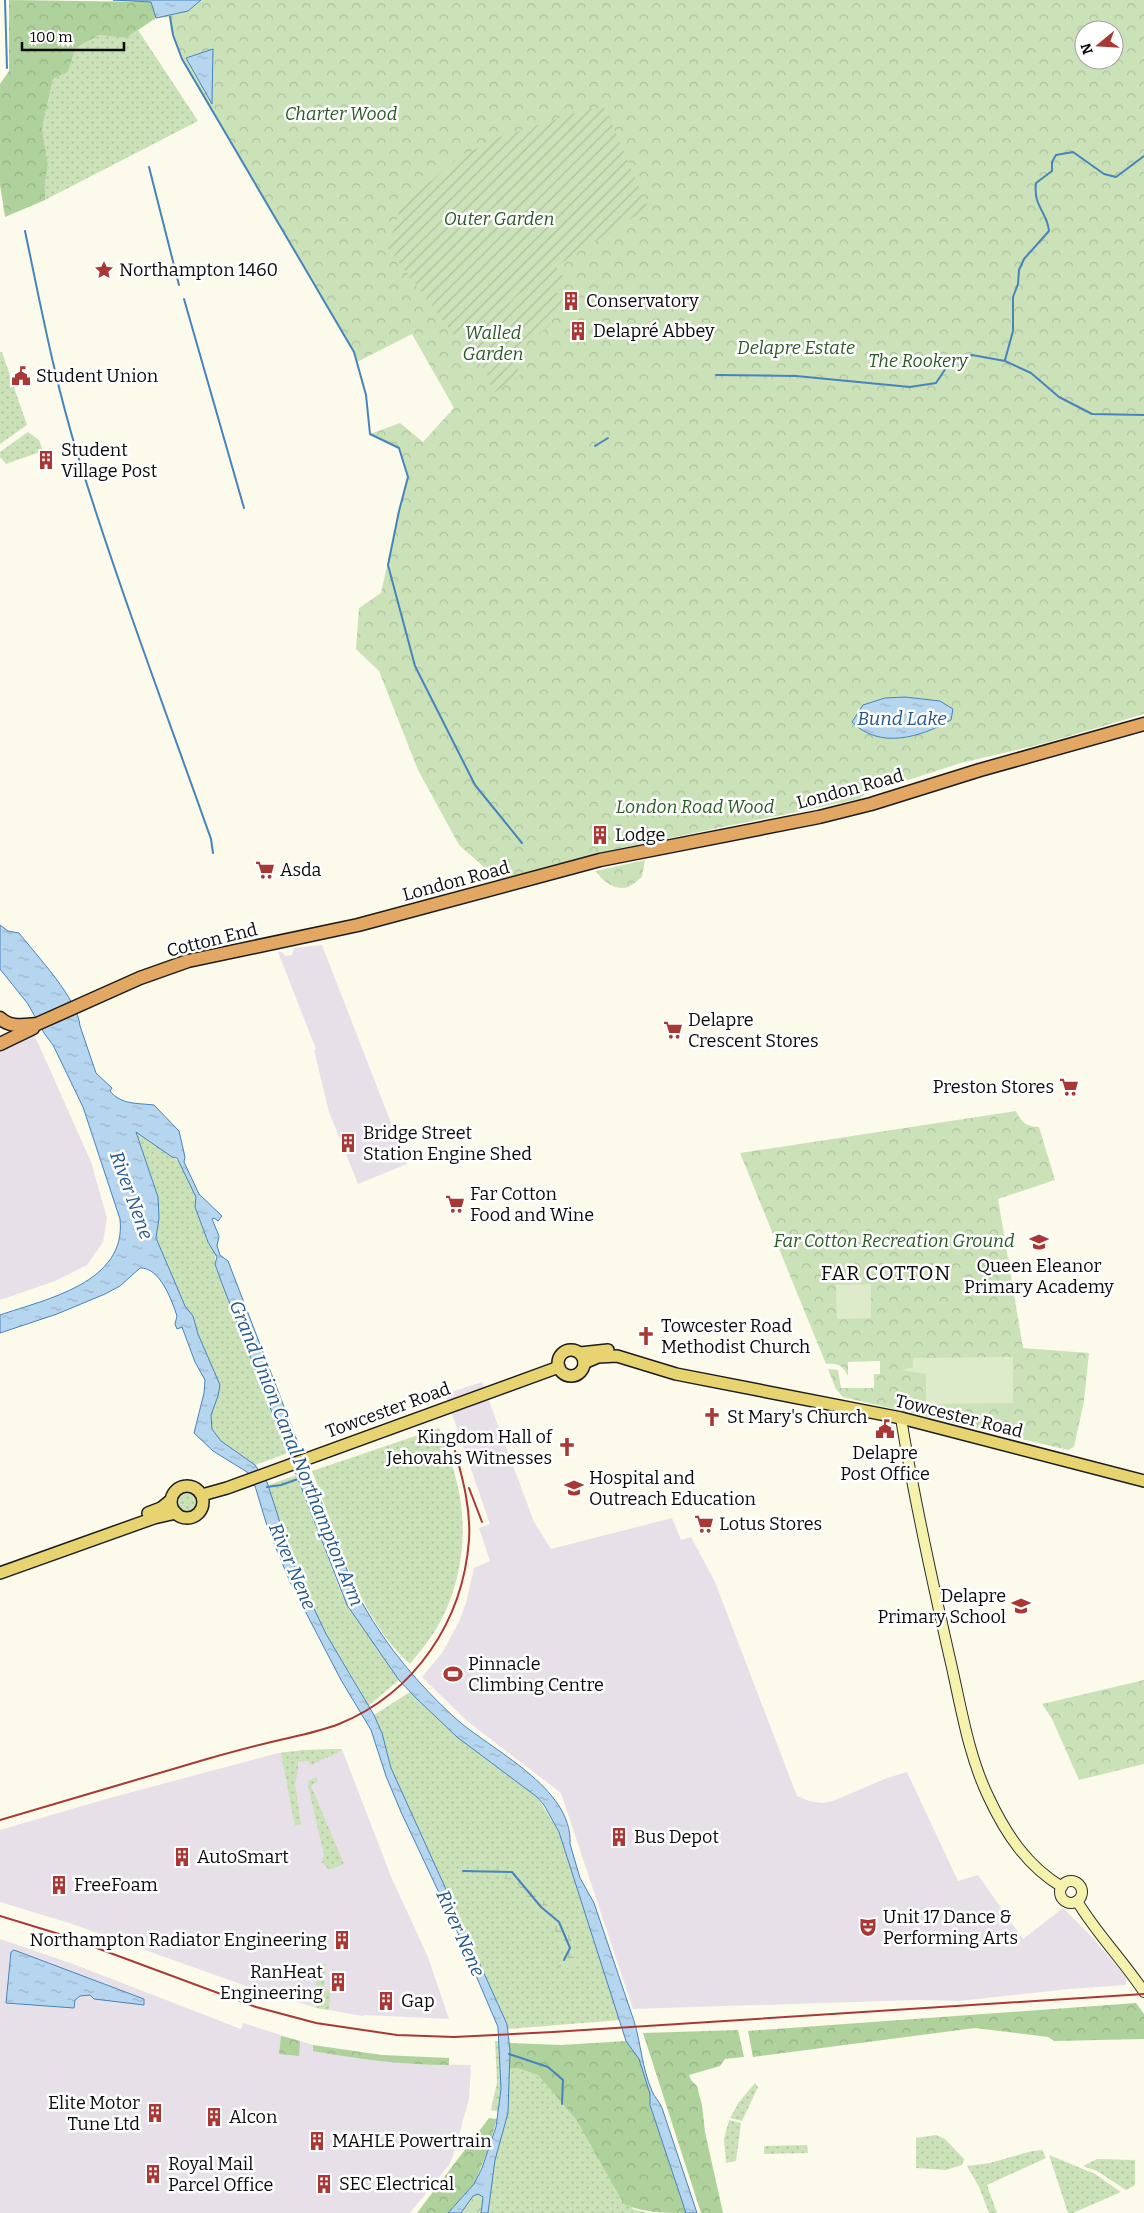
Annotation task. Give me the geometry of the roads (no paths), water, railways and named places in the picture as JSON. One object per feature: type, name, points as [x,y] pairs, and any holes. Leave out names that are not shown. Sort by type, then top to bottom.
[{"type":"highway","name":"London Road","points":[[358,925],[600,860],[819,817],[871,804],[980,770],[1144,724]]},
{"type":"highway","name":"Cotton End","points":[[37,1024],[140,978],[188,961],[358,925]]},
{"type":"highway","points":[[1,1019],[18,1026],[37,1024]]},
{"type":"highway","points":[[0,1044],[7,1031],[1,1019]]},
{"type":"highway","points":[[0,1044],[32,1029],[37,1024]]},
{"type":"main road","points":[[574,1350],[582,1358],[579,1373],[572,1376],[564,1374],[559,1367],[558,1360],[564,1352],[574,1350]]},
{"type":"main road","name":"Towcester Road","points":[[582,1358],[598,1350],[618,1351],[676,1374],[901,1418],[1144,1481]]},
{"type":"main road","name":"Towcester Road","points":[[202,1495],[227,1488],[559,1367]]},
{"type":"main road","points":[[0,1565],[161,1508],[171,1500],[176,1490],[187,1486],[194,1488],[202,1495],[203,1505],[197,1515],[187,1518],[174,1511],[171,1500]]},
{"type":"main road","points":[[0,1573],[146,1521],[176,1513]]},
{"type":"street","points":[[901,1418],[942,1623],[978,1772],[988,1798],[1014,1841],[1032,1866],[1062,1887]]},
{"type":"street","points":[[1069,1882],[1078,1884],[1082,1895],[1077,1901],[1070,1903],[1063,1899],[1060,1892],[1062,1887],[1069,1882]]},
{"type":"street","points":[[1077,1901],[1091,1924],[1110,1944],[1141,1988]]},
{"type":"water","points":[[113,0],[201,0],[188,11],[156,18],[151,2]]},
{"type":"water","points":[[213,49],[212,104],[186,58]]},
{"type":"water","name":"Bund Lake","points":[[905,697],[940,701],[953,709],[951,720],[927,731],[901,738],[875,736],[863,731],[852,722],[863,705],[885,698]]},
{"type":"water","points":[[0,925],[8,931],[19,933],[65,991],[78,1015],[96,1073],[112,1088],[110,1091],[114,1096],[125,1101],[154,1105],[179,1131],[185,1157],[184,1162],[199,1194],[222,1216],[218,1221],[214,1218],[212,1219],[219,1236],[217,1246],[220,1255],[228,1261],[346,1568],[359,1597],[373,1621],[404,1665],[441,1705],[469,1730],[527,1772],[544,1787],[558,1805],[567,1824],[570,1844],[580,1878],[594,1903],[634,2021],[649,2082],[662,2108],[697,2213],[686,2213],[650,2105],[650,2094],[639,2059],[626,2041],[559,1832],[544,1805],[537,1797],[457,1737],[399,1680],[347,1605],[221,1281],[215,1264],[217,1257],[208,1242],[195,1207],[196,1197],[177,1158],[172,1157],[136,1132],[158,1197],[159,1218],[156,1238],[185,1306],[193,1316],[198,1334],[220,1385],[211,1415],[212,1429],[221,1441],[255,1465],[267,1482],[294,1566],[326,1634],[374,1715],[382,1733],[391,1768],[507,2024],[510,2051],[508,2113],[495,2160],[488,2213],[481,2213],[483,2197],[478,2194],[473,2196],[461,2213],[448,2213],[474,2184],[482,2168],[496,2127],[501,2089],[498,2027],[457,1931],[401,1812],[386,1776],[371,1730],[341,1680],[290,1582],[268,1529],[255,1486],[247,1472],[213,1451],[194,1433],[204,1393],[205,1380],[195,1362],[182,1327],[177,1329],[175,1324],[177,1316],[164,1286],[154,1273],[140,1268],[120,1286],[105,1294],[57,1314],[0,1333],[0,1315],[60,1294],[80,1285],[97,1273],[111,1259],[119,1241],[120,1219],[83,1107],[53,1045],[28,1004],[0,969]]},
{"type":"water","points":[[14,1950],[144,1999],[144,2005],[94,1999],[90,1995],[80,1996],[75,2000],[74,2008],[6,2003],[11,1952]]},
{"type":"waterway","points":[[5,0],[7,68]]},
{"type":"waterway","points":[[170,17],[173,35],[182,59],[354,352],[366,395],[370,434],[399,448],[408,477],[388,565],[415,666],[475,785],[522,843]]},
{"type":"waterway","points":[[1005,360],[1013,331],[1013,297],[1018,284],[1019,270],[1024,259],[1049,231],[1046,218],[1036,198],[1036,183],[1052,171],[1052,162],[1056,155],[1073,152],[1104,174],[1116,177],[1144,156]]},
{"type":"waterway","points":[[149,167],[179,285]]},
{"type":"waterway","points":[[25,231],[55,372],[78,456],[126,600],[211,839],[213,853]]},
{"type":"waterway","points":[[184,299],[244,508]]},
{"type":"waterway","points":[[716,375],[796,376],[910,387],[936,383],[948,365],[972,355],[1005,361],[1031,373],[1059,397],[1092,414],[1144,415]]},
{"type":"waterway","points":[[595,446],[608,438]]},
{"type":"waterway","name":"Grand Union Canal Northampton Arm","points":[[267,1487],[281,1485],[298,1479]]},
{"type":"waterway","points":[[463,1871],[512,1872],[541,1907],[559,1922],[570,1948],[564,1960]]},
{"type":"waterway","points":[[509,2054],[548,2067],[563,2080],[562,2104]]},
{"type":"railway","points":[[0,1820],[207,1759],[325,1729],[366,1711],[391,1694],[412,1674],[430,1651],[445,1626],[457,1599],[465,1570],[469,1540],[469,1517],[455,1451]]},
{"type":"railway","points":[[469,1488],[482,1522]]},
{"type":"railway","points":[[0,1916],[59,1934],[256,2007],[316,2023],[397,2035],[454,2037],[553,2032],[1144,1994]]},
{"type":"place","name":"Northampton 1460","points":[[104,270]]},
{"type":"place","name":"Conservatory","points":[[571,301]]},
{"type":"place","name":"Delapré Abbey","points":[[578,331]]},
{"type":"place","name":"Student Union","points":[[21,376]]},
{"type":"place","name":"Student Village Post","points":[[46,460]]},
{"type":"place","name":"Lodge","points":[[600,835]]},
{"type":"place","name":"Asda","points":[[265,870]]},
{"type":"place","name":"Delapre Crescent Stores","points":[[673,1030]]},
{"type":"place","name":"Preston Stores","points":[[1069,1087]]},
{"type":"place","name":"Bridge Street Station Engine Shed","points":[[348,1143]]},
{"type":"place","name":"Far Cotton Food and Wine","points":[[455,1204]]},
{"type":"place","name":"Queen Eleanor Primary Academy","points":[[1039,1242]]},
{"type":"place","name":"Towcester Road Methodist Church","points":[[646,1336]]},
{"type":"place","name":"St Mary's Church","points":[[712,1417]]},
{"type":"place","name":"Delapre Post Office","points":[[885,1429]]},
{"type":"place","name":"Kingdom Hall of Jehovahs Witnesses","points":[[567,1447]]},
{"type":"place","name":"Hospital and Outreach Education","points":[[574,1488]]},
{"type":"place","name":"Lotus Stores","points":[[704,1524]]},
{"type":"place","name":"Delapre Primary School","points":[[1021,1606]]},
{"type":"place","name":"Pinnacle Climbing Centre","points":[[453,1674]]},
{"type":"place","name":"Bus Depot","points":[[619,1837]]},
{"type":"place","name":"AutoSmart","points":[[182,1857]]},
{"type":"place","name":"FreeFoam","points":[[59,1885]]},
{"type":"place","name":"Unit 17 Dance & Performing Arts","points":[[868,1927]]},
{"type":"place","name":"Northampton Radiator Engineering","points":[[342,1940]]},
{"type":"place","name":"RanHeat Engineering","points":[[338,1982]]},
{"type":"place","name":"Gap","points":[[386,2001]]},
{"type":"place","name":"Elite Motor Tune Ltd","points":[[155,2113]]},
{"type":"place","name":"Alcon","points":[[214,2117]]},
{"type":"place","name":"MAHLE Powertrain","points":[[317,2141]]},
{"type":"place","name":"Royal Mail Parcel Office","points":[[153,2174]]},
{"type":"place","name":"SEC Electrical","points":[[324,2184]]},
{"type":"district","name":"FAR COTTON","points":[[886,1273]]},
{"type":"park label","name":"Charter Wood","points":[[341,114]]},
{"type":"park label","name":"Outer Garden","points":[[499,219]]},
{"type":"park label","name":"Walled Garden","points":[[493,343]]},
{"type":"park label","name":"Delapre Estate","points":[[796,348]]},
{"type":"park label","name":"The Rookery","points":[[918,361]]},
{"type":"park label","name":"London Road Wood","points":[[695,807]]},
{"type":"park label","name":"Far Cotton Recreation Ground","points":[[894,1241]]},
{"type":"water label","name":"River Nene","points":[[132,1195]]},
{"type":"water label","name":"River Nene","points":[[293,1566]]},
{"type":"water label","name":"River Nene","points":[[461,1933]]}]
